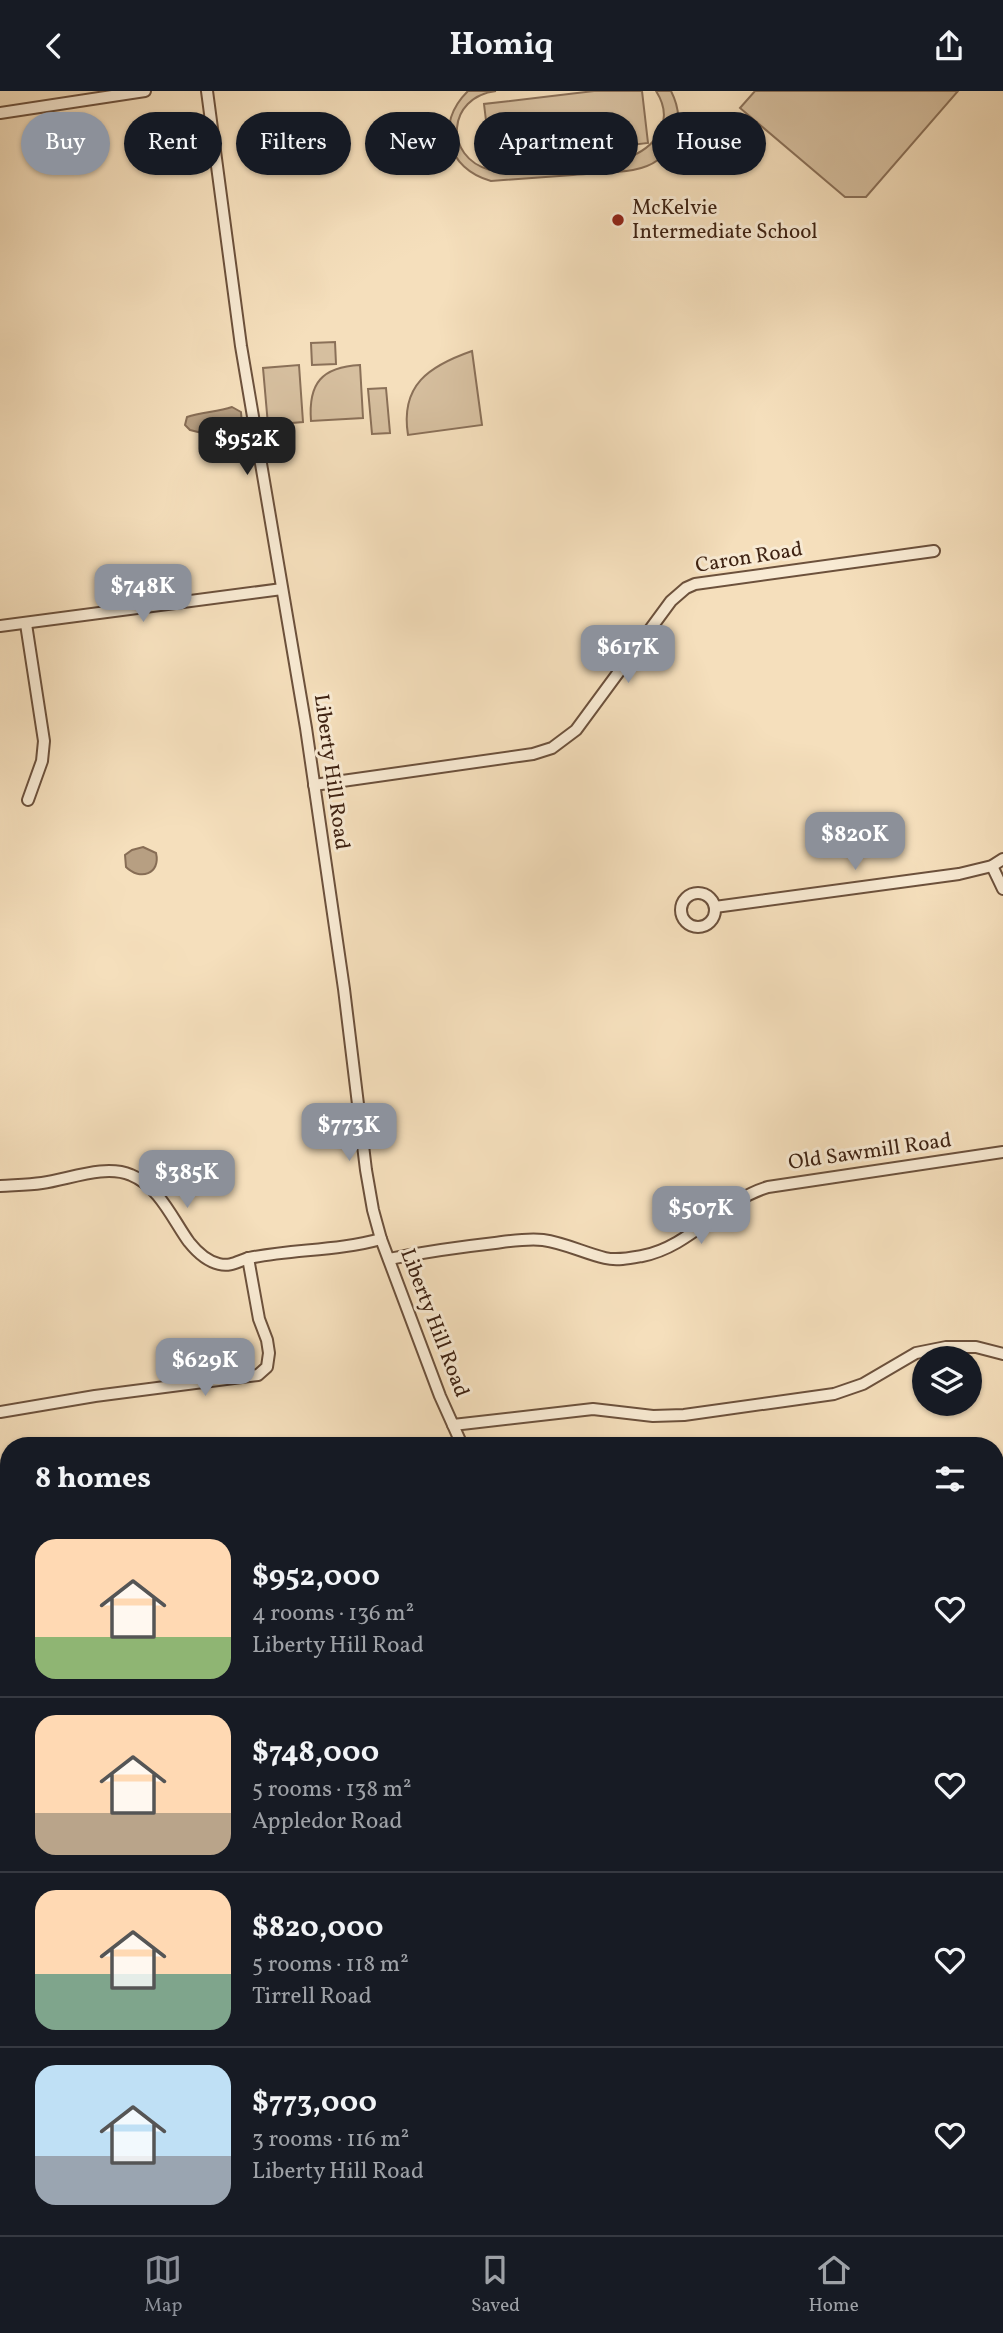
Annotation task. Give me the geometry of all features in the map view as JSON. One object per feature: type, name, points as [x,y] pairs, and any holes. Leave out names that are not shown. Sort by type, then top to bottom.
[{"type":"street","points":[[0,113],[145,91]]},
{"type":"street","name":"Liberty Hill Road","points":[[207,91],[241,346],[297,668],[345,999],[366,1170],[381,1239],[458,1437]]},
{"type":"street","name":"Caron Road","points":[[314,785],[533,754],[552,748],[576,730],[671,601],[686,588],[934,551]]},
{"type":"street","points":[[0,626],[282,589]]},
{"type":"street","points":[[26,624],[44,741],[42,761],[28,800]]},
{"type":"street","points":[[715,907],[959,874],[992,866],[1003,859]]},
{"type":"street","points":[[992,866],[1003,889]]},
{"type":"street","name":"Old Sawmill Road","points":[[388,1259],[444,1249],[542,1240],[605,1258],[645,1256],[673,1245],[722,1209],[768,1187],[1003,1152]]},
{"type":"street","points":[[0,1185],[40,1183],[110,1171],[130,1174],[148,1185],[202,1256],[211,1261],[231,1265],[248,1258],[356,1246],[381,1239]]},
{"type":"street","points":[[0,1412],[95,1396],[258,1375],[267,1367],[269,1353],[259,1319],[248,1258]]},
{"type":"street","points":[[453,1425],[593,1409],[653,1416],[684,1415],[834,1394],[863,1384],[916,1353],[946,1347],[976,1347],[1003,1353]]},
{"type":"shaded area","points":[[468,91],[496,91],[480,96],[468,104],[460,115],[460,112],[453,112]]},
{"type":"shaded area","points":[[594,91],[642,91],[648,143],[638,144],[638,112],[485,112],[484,104]]},
{"type":"shaded area","points":[[656,91],[671,91],[677,112],[664,112]]},
{"type":"shaded area","points":[[755,91],[958,91],[866,197],[845,197],[766,130],[766,112],[745,112],[740,108]]},
{"type":"shaded area","points":[[652,143],[652,163],[638,169],[638,153]]},
{"type":"shaded area","points":[[460,145],[474,162],[474,174],[460,162]]},
{"type":"shaded area","points":[[476,175],[571,175],[491,181]]},
{"type":"shaded area","points":[[335,342],[336,364],[312,365],[311,343]]},
{"type":"shaded area","points":[[472,351],[482,425],[408,435],[407,418],[413,390],[443,363]]},
{"type":"shaded area","points":[[299,365],[303,422],[268,425],[263,368]]},
{"type":"shaded area","points":[[360,365],[363,418],[311,421],[312,397],[320,379],[336,369]]},
{"type":"shaded area","points":[[386,388],[390,433],[372,434],[368,389]]},
{"type":"shaded area","points":[[232,407],[241,412],[242,425],[230,432],[203,433],[190,430],[185,425],[187,417]]},
{"type":"shaded area","points":[[143,847],[156,853],[157,860],[148,873],[137,874],[126,867],[125,855]]},
{"type":"place","name":"McKelvie Intermediate School","points":[[618,220]]}]
